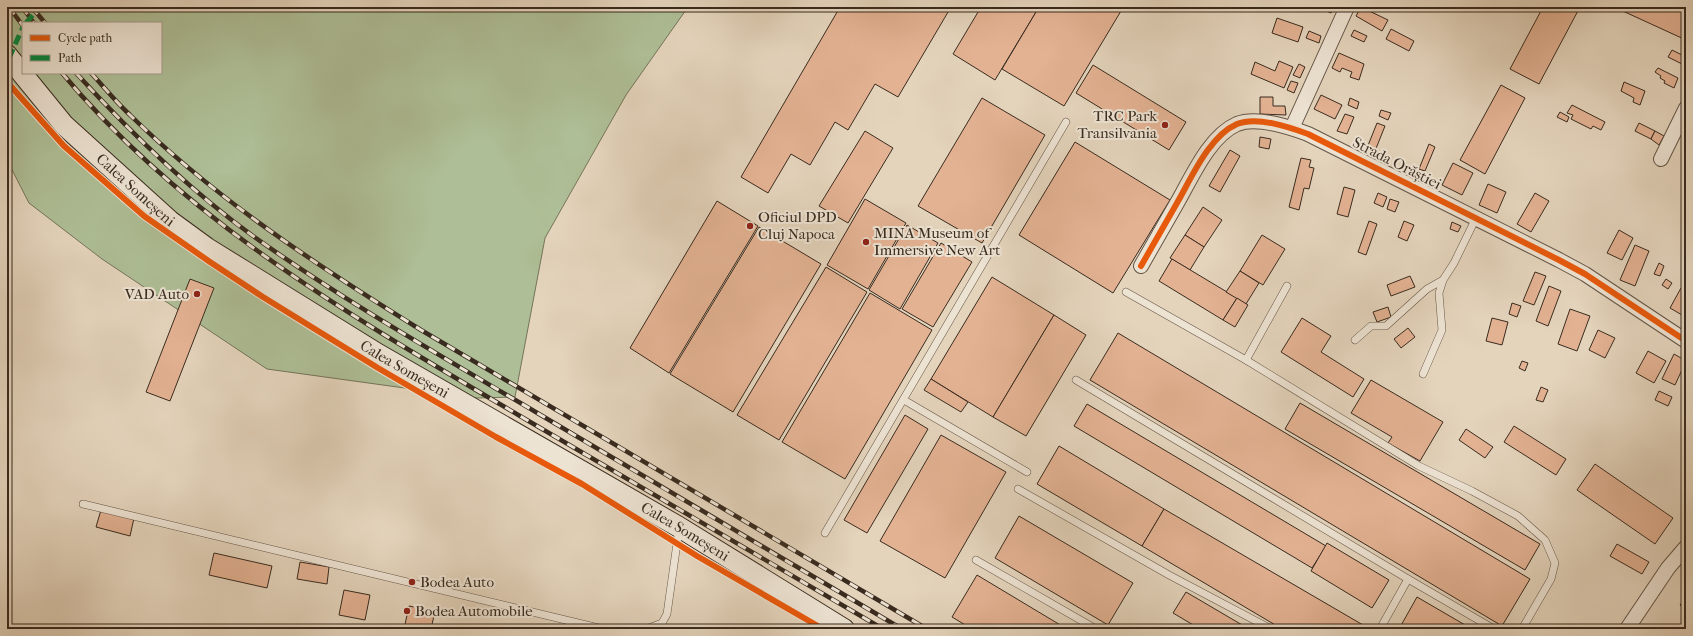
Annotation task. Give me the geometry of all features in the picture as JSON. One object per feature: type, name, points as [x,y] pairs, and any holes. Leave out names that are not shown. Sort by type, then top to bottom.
[{"type":"main road","name":"Calea Someșeni","points":[[8,57],[64,125],[170,221],[207,248],[378,354],[679,527],[844,629]]},
{"type":"street","points":[[1292,128],[1347,7]]},
{"type":"street","points":[[1661,160],[1686,108]]},
{"type":"street","name":"Strada Orăștiei","points":[[1141,266],[1204,156],[1220,135],[1237,124],[1253,122],[1292,128],[1340,150],[1476,218],[1585,274],[1686,341]]},
{"type":"street","points":[[1627,629],[1668,568],[1686,548]]},
{"type":"lane","points":[[825,533],[1066,122]]},
{"type":"lane","points":[[1423,374],[1442,330],[1439,293],[1443,280],[1454,263],[1476,218]]},
{"type":"lane","points":[[1355,340],[1371,326],[1386,326],[1427,289],[1443,280]]},
{"type":"lane","points":[[1246,360],[1287,286]]},
{"type":"lane","points":[[1126,292],[1246,360],[1420,466],[1472,491],[1518,516],[1545,540],[1555,563],[1551,579],[1522,629]]},
{"type":"lane","points":[[1076,380],[1494,629]]},
{"type":"lane","points":[[904,400],[1026,472]]},
{"type":"lane","points":[[1018,489],[1169,575],[1271,629]]},
{"type":"lane","points":[[83,504],[603,629]]},
{"type":"lane","points":[[646,629],[662,623],[667,614],[679,527]]},
{"type":"lane","points":[[976,560],[1096,629]]},
{"type":"lane","points":[[1380,629],[1408,579]]},
{"type":"green space","points":[[7,7],[688,7],[626,95],[545,238],[515,397],[477,398],[267,369],[102,259],[29,203],[7,160]]},
{"type":"building","points":[[840,7],[951,7],[898,97],[875,84],[848,130],[835,122],[810,165],[791,154],[768,193],[741,177]]},
{"type":"building","points":[[981,7],[1039,7],[995,80],[953,54]]},
{"type":"building","points":[[1039,7],[1114,7],[1121,11],[1064,106],[1002,69]]},
{"type":"building","points":[[1318,7],[1334,7],[1331,13]]},
{"type":"building","points":[[1361,7],[1388,20],[1382,31],[1356,16]]},
{"type":"building","points":[[1543,7],[1580,7],[1539,84],[1510,69]]},
{"type":"building","points":[[1614,7],[1686,7],[1686,40]]},
{"type":"building","points":[[1277,18],[1303,27],[1298,42],[1272,33]]},
{"type":"building","points":[[1391,29],[1414,41],[1409,51],[1386,39]]},
{"type":"building","points":[[1354,30],[1367,36],[1364,42],[1351,36]]},
{"type":"building","points":[[1309,31],[1321,36],[1319,43],[1306,38]]},
{"type":"building","points":[[1672,50],[1686,57],[1686,66],[1668,57]]},
{"type":"building","points":[[1339,53],[1364,64],[1359,80],[1350,77],[1352,72],[1342,68],[1340,72],[1332,68]]},
{"type":"building","points":[[1279,61],[1293,67],[1284,88],[1251,74],[1255,62],[1275,71]]},
{"type":"building","points":[[1299,64],[1305,67],[1300,78],[1293,75]]},
{"type":"building","points":[[1093,65],[1186,122],[1169,150],[1076,93]]},
{"type":"building","points":[[1658,68],[1678,78],[1674,88],[1664,83],[1665,81],[1660,78],[1661,76],[1655,72]]},
{"type":"building","points":[[1291,81],[1298,83],[1294,93],[1287,90]]},
{"type":"building","points":[[1624,82],[1645,91],[1640,105],[1633,102],[1634,98],[1621,91]]},
{"type":"building","points":[[1501,85],[1525,98],[1485,174],[1460,160]]},
{"type":"building","points":[[1321,95],[1342,105],[1335,119],[1314,109]]},
{"type":"building","points":[[1260,97],[1273,97],[1273,106],[1285,106],[1286,115],[1260,114]]},
{"type":"building","points":[[982,98],[1045,135],[982,243],[918,206]]},
{"type":"building","points":[[1350,98],[1359,102],[1357,109],[1348,105]]},
{"type":"building","points":[[1572,105],[1605,122],[1601,130],[1593,126],[1591,129],[1571,119],[1573,115],[1567,113]]},
{"type":"building","points":[[1381,110],[1391,113],[1388,120],[1379,116]]},
{"type":"building","points":[[1560,112],[1569,117],[1567,122],[1557,117]]},
{"type":"building","points":[[1345,114],[1354,117],[1347,134],[1337,131]]},
{"type":"building","points":[[1377,123],[1385,126],[1375,151],[1367,148]]},
{"type":"building","points":[[1639,123],[1655,131],[1651,139],[1635,131]]},
{"type":"building","points":[[865,131],[893,148],[848,223],[819,206]]},
{"type":"building","points":[[1655,131],[1664,136],[1659,145],[1651,139]]},
{"type":"building","points":[[1260,137],[1271,139],[1269,149],[1259,147]]},
{"type":"building","points":[[1075,142],[1170,200],[1113,293],[1019,235]]},
{"type":"building","points":[[1429,144],[1435,147],[1425,171],[1419,169]]},
{"type":"building","points":[[1230,150],[1240,156],[1220,192],[1209,186]]},
{"type":"building","points":[[1301,158],[1311,160],[1309,167],[1314,168],[1309,189],[1304,188],[1299,210],[1289,207]]},
{"type":"building","points":[[1453,163],[1473,173],[1462,195],[1442,185]]},
{"type":"building","points":[[1488,184],[1506,192],[1497,213],[1479,205]]},
{"type":"building","points":[[1344,187],[1355,190],[1348,217],[1337,214]]},
{"type":"building","points":[[1378,193],[1387,197],[1383,207],[1374,203]]},
{"type":"building","points":[[1535,193],[1549,201],[1531,232],[1517,224]]},
{"type":"building","points":[[865,199],[906,223],[868,289],[827,265]]},
{"type":"building","points":[[1390,199],[1399,202],[1395,212],[1387,209]]},
{"type":"building","points":[[717,201],[758,226],[669,373],[630,348]]},
{"type":"building","points":[[1203,207],[1222,220],[1204,247],[1185,235]]},
{"type":"building","points":[[1369,221],[1377,224],[1366,255],[1358,252]]},
{"type":"building","points":[[1404,221],[1414,225],[1407,241],[1398,237]]},
{"type":"building","points":[[1452,222],[1461,226],[1458,232],[1450,229]]},
{"type":"building","points":[[907,225],[938,243],[900,309],[869,290]]},
{"type":"building","points":[[759,227],[821,264],[733,412],[670,374]]},
{"type":"building","points":[[1619,230],[1633,238],[1622,260],[1607,253]]},
{"type":"building","points":[[1185,235],[1204,247],[1190,270],[1170,258]]},
{"type":"building","points":[[1262,235],[1285,249],[1263,285],[1240,271]]},
{"type":"building","points":[[941,243],[972,262],[933,327],[902,309]]},
{"type":"building","points":[[1635,245],[1649,251],[1635,286],[1620,280]]},
{"type":"building","points":[[1172,259],[1237,298],[1223,320],[1159,281]]},
{"type":"building","points":[[1659,263],[1664,266],[1660,276],[1654,274]]},
{"type":"building","points":[[826,267],[867,292],[779,440],[737,415]]},
{"type":"building","points":[[1240,271],[1259,283],[1246,304],[1226,292]]},
{"type":"building","points":[[1535,272],[1546,276],[1534,305],[1523,301]]},
{"type":"building","points":[[1410,276],[1415,287],[1391,296],[1387,285]]},
{"type":"building","points":[[992,277],[1054,315],[993,417],[931,379]]},
{"type":"building","points":[[190,279],[214,288],[170,401],[146,392]]},
{"type":"building","points":[[1666,279],[1672,283],[1668,289],[1662,285]]},
{"type":"building","points":[[1549,286],[1561,291],[1548,326],[1536,321]]},
{"type":"building","points":[[1681,288],[1686,291],[1686,308],[1682,315],[1670,308]]},
{"type":"building","points":[[870,293],[932,330],[845,479],[782,442]]},
{"type":"building","points":[[1237,298],[1248,305],[1235,327],[1223,320]]},
{"type":"building","points":[[1512,303],[1521,306],[1517,317],[1509,314]]},
{"type":"building","points":[[1388,307],[1391,317],[1377,322],[1373,312]]},
{"type":"building","points":[[1570,309],[1590,316],[1577,351],[1558,344]]},
{"type":"building","points":[[1054,315],[1086,335],[1026,436],[993,417]]},
{"type":"building","points":[[1302,318],[1331,336],[1321,352],[1364,379],[1353,397],[1281,352]]},
{"type":"building","points":[[1492,318],[1508,322],[1502,345],[1486,341]]},
{"type":"building","points":[[1408,328],[1415,337],[1401,348],[1394,339]]},
{"type":"building","points":[[1598,330],[1615,338],[1605,358],[1589,350]]},
{"type":"building","points":[[1118,333],[1530,579],[1502,626],[1090,380]]},
{"type":"building","points":[[1648,351],[1666,361],[1654,383],[1636,373]]},
{"type":"building","points":[[1674,354],[1686,361],[1675,385],[1662,379]]},
{"type":"building","points":[[1522,361],[1528,363],[1525,371],[1519,368]]},
{"type":"building","points":[[931,379],[968,402],[961,412],[924,390]]},
{"type":"building","points":[[1371,380],[1443,422],[1420,461],[1388,443],[1392,437],[1351,413]]},
{"type":"building","points":[[1541,387],[1548,390],[1543,402],[1536,400]]},
{"type":"building","points":[[1659,391],[1672,397],[1668,406],[1655,400]]},
{"type":"building","points":[[1300,403],[1540,544],[1525,570],[1285,429]]},
{"type":"building","points":[[1087,404],[1326,546],[1312,568],[1074,426]]},
{"type":"building","points":[[905,415],[928,429],[867,533],[844,520]]},
{"type":"building","points":[[1514,426],[1566,459],[1556,475],[1504,442]]},
{"type":"building","points":[[1466,429],[1493,447],[1485,458],[1459,440]]},
{"type":"building","points":[[941,435],[1006,472],[945,578],[880,541]]},
{"type":"building","points":[[1059,446],[1164,509],[1142,546],[1037,484]]},
{"type":"building","points":[[1595,464],[1673,518],[1655,544],[1577,490]]},
{"type":"building","points":[[1164,509],[1363,625],[1360,629],[1282,629],[1142,546]]},
{"type":"building","points":[[101,510],[134,518],[130,536],[96,527]]},
{"type":"building","points":[[1019,516],[1133,583],[1108,625],[995,558]]},
{"type":"building","points":[[1327,543],[1389,580],[1372,608],[1311,571]]},
{"type":"building","points":[[1617,544],[1649,562],[1642,574],[1610,556]]},
{"type":"building","points":[[214,553],[272,566],[267,588],[209,575]]},
{"type":"building","points":[[300,562],[329,567],[327,584],[297,579]]},
{"type":"building","points":[[977,575],[1067,629],[972,629],[952,617]]},
{"type":"building","points":[[344,590],[370,595],[365,620],[339,615]]},
{"type":"building","points":[[1186,592],[1249,629],[1200,629],[1173,613]]},
{"type":"building","points":[[1417,597],[1472,629],[1399,629]]},
{"type":"building","points":[[1686,597],[1686,609],[1680,605]]},
{"type":"building","points":[[409,606],[435,611],[431,629],[404,629]]},
{"type":"railway","points":[[9,7],[22,25]]},
{"type":"railway","points":[[22,7],[33,22]]},
{"type":"railway","points":[[32,7],[44,22]]},
{"type":"railway","points":[[63,74],[111,127],[163,176],[218,221],[276,264],[336,304],[458,380],[883,629]]},
{"type":"railway","points":[[77,74],[117,117],[160,159],[229,218],[287,260],[430,350],[902,629]]},
{"type":"railway","points":[[92,74],[115,100],[163,146],[233,204],[344,281],[421,330],[927,629]]},
{"type":"marked path","points":[[27,22],[40,7]]},
{"type":"marked path","points":[[9,58],[22,29]]},
{"type":"cycle path","points":[[7,82],[64,146],[144,216],[210,262],[263,297],[378,368],[496,437],[582,484],[697,556],[823,629]]},
{"type":"cycle path","points":[[1141,266],[1202,159],[1218,138],[1237,124],[1254,121],[1273,123],[1308,134],[1559,260],[1585,274],[1686,341]]},
{"type":"place","name":"TRC Park Transilvania","points":[[1165,125]]},
{"type":"place","name":"Oficiul DPD Cluj Napoca","points":[[750,226]]},
{"type":"place","name":"MINA Museum of Immersive New Art","points":[[866,242]]},
{"type":"place","name":"VAD Auto","points":[[197,294]]},
{"type":"place","name":"Bodea Auto","points":[[412,582]]},
{"type":"place","name":"Bodea Automobile","points":[[407,611]]}]
